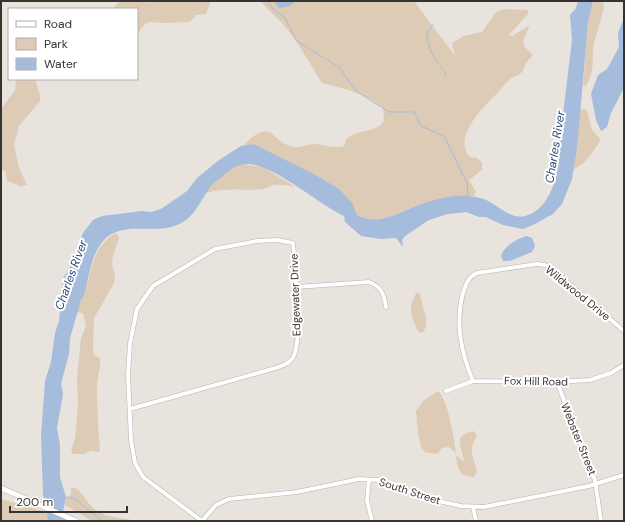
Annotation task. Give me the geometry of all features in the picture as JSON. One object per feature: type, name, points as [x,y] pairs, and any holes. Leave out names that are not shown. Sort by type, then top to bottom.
[{"type":"main road","points":[[1,488],[76,521]]},
{"type":"street","name":"Edgewater Drive","points":[[130,409],[287,364],[296,352],[297,344],[296,287],[293,243],[277,240],[239,243],[214,249],[153,286],[137,309],[133,323],[129,357],[130,409],[132,452],[143,477],[202,521]]},
{"type":"street","name":"Wildwood Drive","points":[[473,381],[461,342],[458,320],[460,305],[466,283],[470,277],[477,273],[537,264],[547,265],[581,292],[624,331]]},
{"type":"street","points":[[296,287],[369,282],[379,287],[384,293],[386,307]]},
{"type":"street","name":"Fox Hill Road","points":[[446,391],[473,381],[558,382],[596,378],[624,365]]},
{"type":"street","name":"Webster Street","points":[[558,382],[596,484],[601,521]]},
{"type":"street","name":"South Street","points":[[202,521],[216,505],[229,499],[297,492],[359,479],[387,483],[443,502],[473,507],[484,507],[596,484],[624,475]]},
{"type":"street","points":[[369,480],[367,500],[372,521]]},
{"type":"street","points":[[473,507],[476,521]]},
{"type":"green space","points":[[120,1],[143,1],[150,3],[152,1],[211,1],[206,14],[196,15],[190,22],[150,22],[145,24],[138,33],[138,8],[114,7]]},
{"type":"green space","points":[[260,1],[414,1],[455,56],[452,43],[464,36],[482,32],[496,12],[504,9],[528,10],[528,14],[509,35],[512,36],[530,25],[523,41],[525,47],[533,55],[526,63],[522,72],[512,77],[479,112],[467,131],[465,149],[470,157],[477,158],[482,162],[482,170],[469,180],[476,192],[473,196],[453,196],[408,209],[385,219],[370,220],[357,215],[348,199],[310,172],[254,144],[243,146],[253,137],[260,133],[266,132],[271,133],[286,145],[294,147],[313,144],[331,147],[344,146],[347,139],[352,135],[373,129],[384,120],[383,108],[377,103],[363,95],[347,89],[322,83],[296,41],[283,24]]},
{"type":"green space","points":[[593,1],[603,1],[604,6],[594,43],[591,75],[586,86],[583,86],[588,22]]},
{"type":"green space","points":[[16,80],[35,80],[40,95],[40,101],[19,126],[14,145],[19,168],[27,185],[20,186],[7,181],[6,172],[1,169],[1,109],[15,90]]},
{"type":"green space","points":[[579,109],[587,110],[592,130],[601,140],[586,160],[573,170],[577,149]]},
{"type":"green space","points":[[243,164],[264,168],[296,187],[272,185],[264,189],[227,190],[206,193],[227,171]]},
{"type":"green space","points":[[116,233],[119,238],[112,260],[115,273],[114,283],[94,318],[93,351],[94,355],[100,358],[97,386],[100,450],[98,452],[91,451],[84,454],[73,454],[71,451],[75,438],[78,406],[77,378],[81,338],[86,326],[83,313],[77,312],[94,259],[102,244]]},
{"type":"green space","points":[[417,292],[420,294],[426,318],[425,328],[423,332],[420,333],[412,318],[411,310],[413,300]]},
{"type":"green space","points":[[438,391],[442,395],[448,411],[456,453],[449,447],[442,448],[437,454],[427,453],[424,451],[420,443],[416,411],[423,401]]},
{"type":"green space","points":[[473,431],[477,435],[472,446],[472,454],[477,472],[474,477],[463,475],[458,468],[456,455],[463,461],[464,460],[460,445],[460,438],[466,433]]},
{"type":"green space","points":[[71,487],[79,491],[93,507],[101,513],[135,521],[92,521],[65,505],[66,497],[71,495]]},
{"type":"green space","points":[[1,499],[46,512],[48,521],[1,521]]},
{"type":"water","points":[[274,1],[296,1],[290,6],[279,8]]},
{"type":"water","name":"Charles River","points":[[578,1],[593,1],[588,22],[577,149],[572,179],[562,204],[553,214],[533,225],[523,229],[503,225],[486,217],[479,217],[466,212],[448,214],[429,220],[405,236],[402,240],[403,247],[396,238],[381,239],[361,236],[345,222],[344,216],[272,171],[260,166],[249,164],[233,168],[214,183],[192,215],[183,222],[164,228],[125,230],[116,232],[107,237],[97,249],[91,265],[84,296],[81,300],[70,338],[69,354],[61,384],[63,394],[57,428],[60,445],[60,477],[66,497],[63,512],[66,521],[48,521],[43,494],[41,437],[45,381],[51,362],[55,333],[59,321],[63,278],[69,270],[83,233],[93,220],[102,216],[142,211],[151,212],[161,209],[187,191],[197,178],[219,160],[241,146],[254,144],[310,172],[339,189],[352,203],[357,215],[364,218],[377,219],[390,217],[431,201],[457,196],[473,196],[484,199],[514,216],[519,217],[531,214],[541,207],[551,192],[555,181],[572,40],[570,15],[576,8]]},
{"type":"water","points":[[624,18],[624,88],[611,113],[607,127],[601,131],[596,120],[591,94],[598,75],[607,69],[619,47],[618,33]]},
{"type":"water","points":[[527,236],[532,238],[535,246],[532,252],[510,261],[503,261],[501,256],[505,249],[516,241]]},
{"type":"waterway","points":[[267,1],[275,11],[285,18],[297,41],[340,68],[356,91],[389,112],[414,112],[421,126],[444,136],[467,183],[468,196]]},
{"type":"waterway","points":[[433,24],[427,33],[429,47],[446,75]]},
{"type":"waterway","points":[[65,498],[74,498],[102,521]]}]
